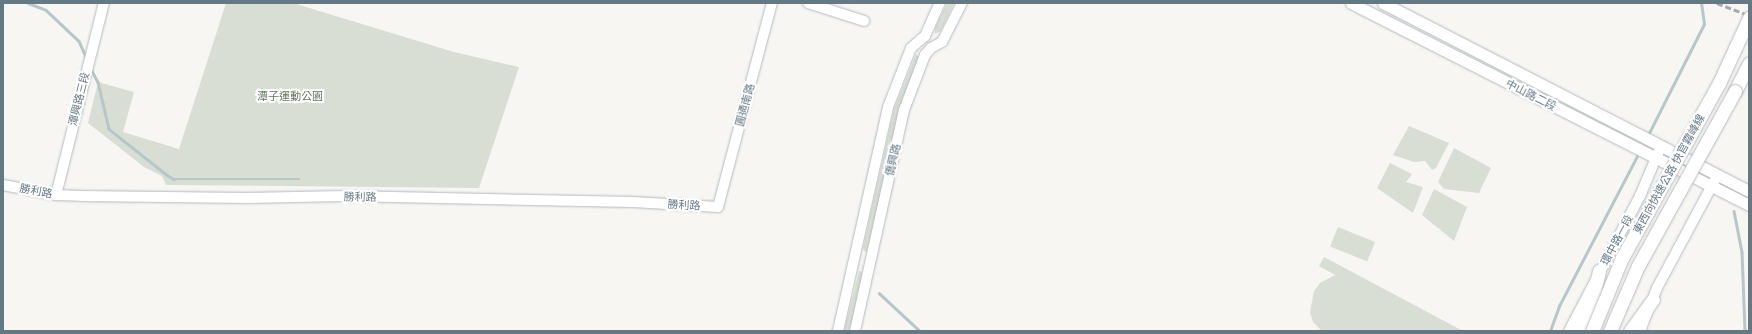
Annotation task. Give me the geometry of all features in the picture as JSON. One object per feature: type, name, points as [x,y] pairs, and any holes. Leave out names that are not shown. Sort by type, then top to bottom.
[{"type":"highway","name":"東西向快速公路 快官霧峰線","points":[[1592,331],[1622,258],[1719,83],[1749,18]]},
{"type":"highway","name":"東西向快速公路 快官霧峰線","points":[[1610,331],[1638,266],[1749,63]]},
{"type":"highway","points":[[1579,331],[1593,297],[1599,272]]},
{"type":"highway","points":[[1630,331],[1653,299]]},
{"type":"main road","name":"中山路二段","points":[[1351,3],[1657,160],[1749,205]]},
{"type":"main road","name":"中山路二段","points":[[1383,3],[1717,176],[1749,191]]},
{"type":"street","name":"潭興路三段","points":[[56,195],[104,3]]},
{"type":"street","name":"圓通南路","points":[[718,207],[772,3]]},
{"type":"street","points":[[808,3],[864,21]]},
{"type":"street","name":"僑興路","points":[[838,331],[888,107],[911,48],[925,36],[940,3]]},
{"type":"street","name":"僑興路","points":[[855,331],[904,110],[925,55],[931,48],[942,42],[962,3]]},
{"type":"street","name":"環中路一段","points":[[1568,331],[1657,160],[1661,146]]},
{"type":"street","points":[[1640,331],[1653,299],[1717,176]]},
{"type":"street","name":"勝利路","points":[[3,185],[56,195],[246,198],[352,196],[634,202],[718,207]]},
{"type":"green space","name":"潭子運動公園","points":[[226,3],[293,3],[454,52],[519,67],[479,188],[166,185],[162,176],[144,167],[88,123],[98,82],[134,92],[123,132],[179,149]]},
{"type":"green space","points":[[947,3],[954,3],[941,31],[935,34],[935,28]]},
{"type":"green space","points":[[916,54],[919,58],[899,111],[867,251],[865,252],[863,248],[894,109]]},
{"type":"green space","points":[[1409,126],[1449,143],[1436,168],[1432,170],[1425,161],[1414,162],[1393,155]]},
{"type":"green space","points":[[1454,148],[1491,168],[1479,193],[1444,189],[1438,182]]},
{"type":"green space","points":[[1390,163],[1412,174],[1406,182],[1423,187],[1413,213],[1377,188]]},
{"type":"green space","points":[[1434,189],[1467,207],[1454,241],[1422,215]]},
{"type":"green space","points":[[1338,227],[1375,242],[1367,261],[1330,246]]},
{"type":"green space","points":[[1324,257],[1463,331],[1322,331],[1313,322],[1310,312],[1314,291],[1320,283],[1335,275],[1319,266]]},
{"type":"green space","points":[[859,271],[863,272],[850,331],[844,331]]},
{"type":"waterway","points":[[28,3],[46,10],[79,41],[87,59]]},
{"type":"waterway","points":[[1648,135],[1704,24],[1701,3]]},
{"type":"waterway","points":[[91,69],[98,82],[109,129],[174,179],[299,179]]},
{"type":"waterway","points":[[1550,331],[1559,306],[1639,152]]},
{"type":"waterway","points":[[1734,211],[1742,252],[1745,331]]},
{"type":"waterway","points":[[879,293],[920,331]]},
{"type":"railway","points":[[1717,3],[1749,15]]}]
